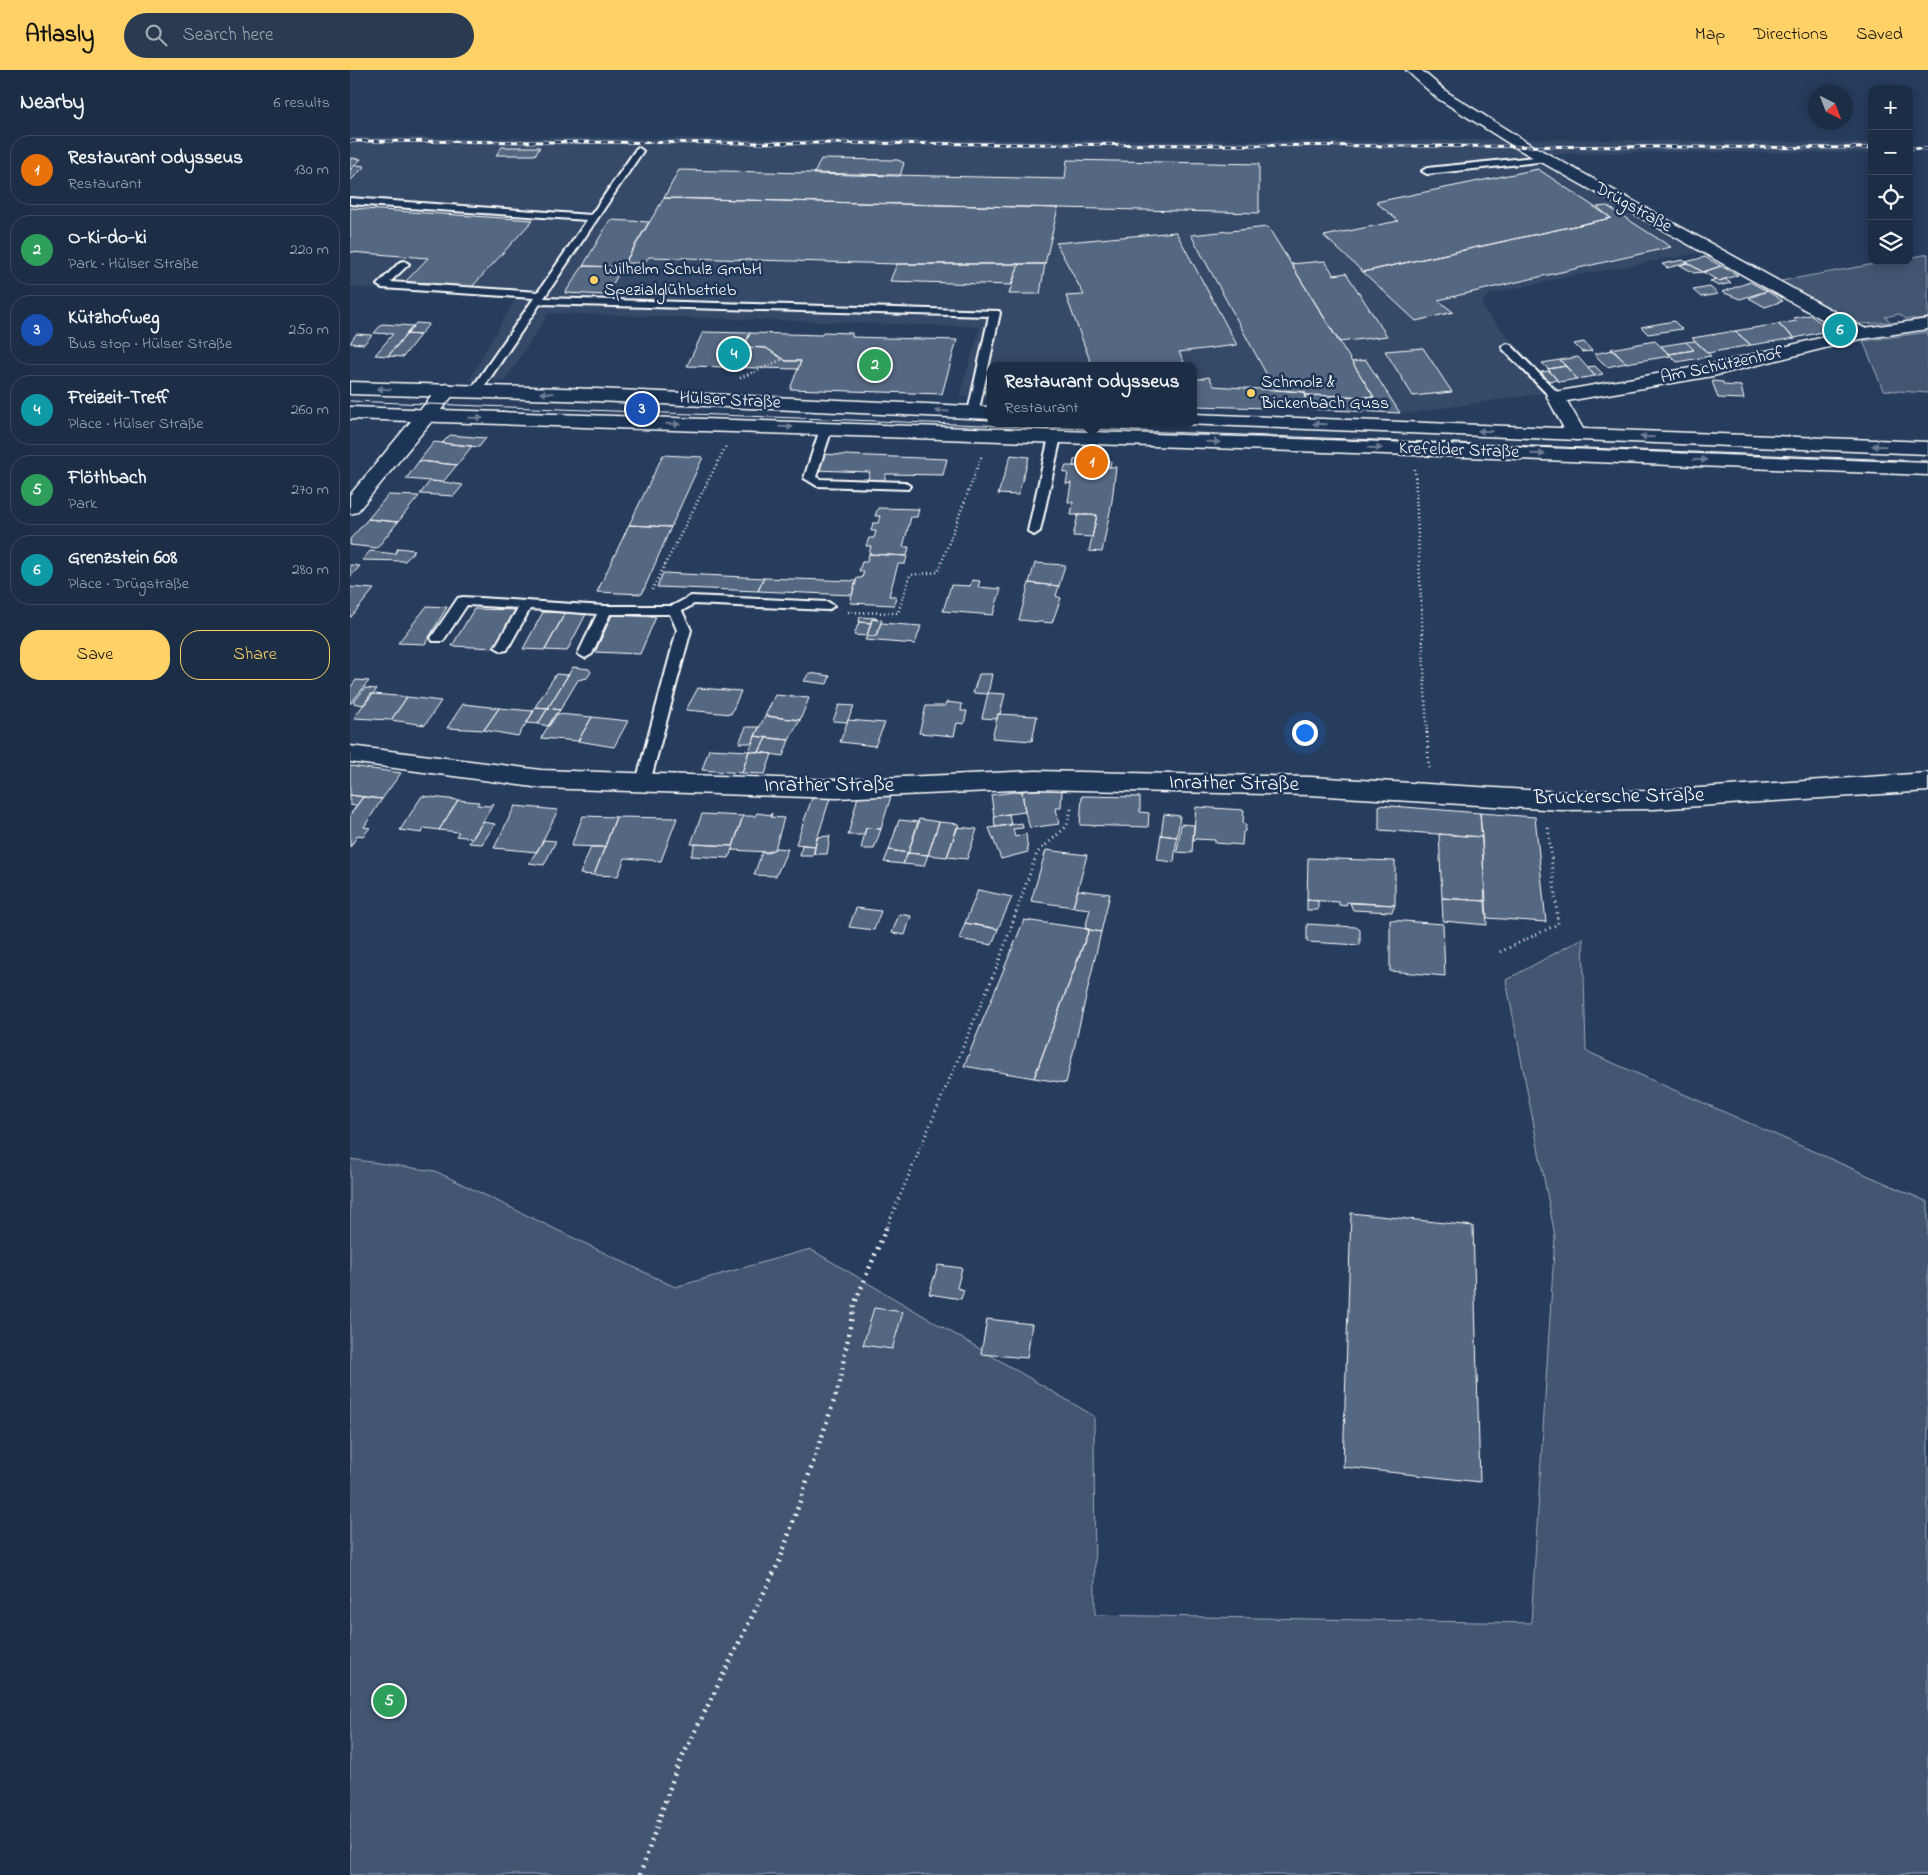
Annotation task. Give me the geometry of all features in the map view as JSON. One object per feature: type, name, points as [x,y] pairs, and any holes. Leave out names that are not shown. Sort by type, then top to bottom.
[{"type":"street","name":"Drügstraße","points":[[1414,70],[1442,95],[1544,159],[1861,334]]},
{"type":"street","name":"Am Schützenhof","points":[[1556,397],[1713,370],[1861,334],[1928,324]]},
{"type":"street","name":"Hülser Straße","points":[[350,388],[476,391],[982,413]]},
{"type":"street","points":[[350,508],[447,390]]},
{"type":"street","points":[[1556,397],[1576,434]]},
{"type":"street","name":"Hülser Straße","points":[[350,412],[989,434]]},
{"type":"street","name":"Krefelder Straße","points":[[1197,420],[1928,448]]},
{"type":"street","name":"Krefelder Straße","points":[[989,434],[1928,469]]},
{"type":"street","name":"Inrather Straße","points":[[350,754],[541,779],[837,789],[1035,780],[1310,786]]},
{"type":"street","name":"Bruckersche Straße","points":[[1310,786],[1562,801],[1654,800],[1928,782]]},
{"type":"lane","points":[[476,391],[639,151]]},
{"type":"lane","points":[[1427,171],[1544,159]]},
{"type":"lane","points":[[350,201],[595,218]]},
{"type":"lane","points":[[404,264],[382,286],[539,298],[995,313],[989,362]]},
{"type":"lane","points":[[1507,347],[1556,397]]},
{"type":"lane","points":[[982,413],[987,375]]},
{"type":"lane","points":[[826,429],[810,478],[816,482],[904,486]]},
{"type":"lane","points":[[1034,531],[1055,437]]},
{"type":"lane","points":[[438,638],[464,602],[605,610],[675,610],[691,600],[828,606]]},
{"type":"lane","points":[[502,648],[526,605]]},
{"type":"lane","points":[[585,654],[605,610]]},
{"type":"lane","points":[[642,782],[684,630],[675,610]]},
{"type":"path","points":[[748,375],[783,359]]},
{"type":"path","points":[[651,589],[737,426]]},
{"type":"path","points":[[828,606],[844,612],[898,613],[910,575],[938,572],[989,434]]},
{"type":"path","points":[[1414,449],[1430,793]]},
{"type":"path","points":[[640,1875],[676,1770],[780,1560],[822,1443],[839,1386],[854,1305],[998,964],[1037,852],[1043,844],[1062,831],[1069,822],[1072,802],[1069,780]]},
{"type":"path","points":[[1500,952],[1558,924],[1546,799]]},
{"type":"shaded area","points":[[350,137],[1359,141],[1524,139],[1868,143],[1868,153],[1660,152],[1524,155],[1699,253],[1567,277],[1490,294],[1482,302],[1484,310],[1558,391],[1410,413],[1197,405],[1197,362],[987,362],[987,398],[959,397],[980,327],[549,313],[505,381],[469,380],[515,299],[350,287]]},
{"type":"shaded area","points":[[1928,254],[1928,319],[1906,319],[1899,314],[1885,317],[1891,322],[1860,324],[1781,281],[1869,265],[1913,265],[1913,257]]},
{"type":"shaded area","points":[[1928,332],[1928,393],[1883,390],[1863,341]]},
{"type":"shaded area","points":[[1583,938],[1586,1051],[1928,1202],[1928,1875],[350,1875],[350,1159],[435,1171],[675,1287],[810,1249],[1094,1416],[1095,1615],[1531,1623],[1555,1236],[1506,980]]},
{"type":"building","points":[[502,147],[540,147],[535,155],[496,155]]},
{"type":"building","points":[[350,158],[361,159],[350,170]]},
{"type":"building","points":[[821,159],[898,160],[904,163],[900,176],[814,174]]},
{"type":"building","points":[[1067,160],[1259,164],[1259,213],[664,198],[679,170],[1065,179]]},
{"type":"building","points":[[355,165],[365,166],[350,181],[350,170]]},
{"type":"building","points":[[1538,169],[1611,218],[1363,272],[1324,236],[1398,221],[1376,202]]},
{"type":"building","points":[[664,198],[1058,208],[1045,264],[897,264],[649,257],[644,263],[625,263]]},
{"type":"building","points":[[1607,206],[1671,247],[1438,300],[1453,312],[1416,321],[1363,272],[1611,218],[1597,207]]},
{"type":"building","points":[[350,208],[533,220],[469,290],[429,288],[432,283],[405,282],[428,258],[350,252]]},
{"type":"building","points":[[610,220],[649,222],[622,267],[583,266]]},
{"type":"building","points":[[1268,227],[1374,397],[1305,395],[1305,392],[1275,390],[1191,235]]},
{"type":"building","points":[[1176,232],[1237,345],[1179,352],[1184,362],[1091,362],[1066,296],[1084,295],[1056,243]]},
{"type":"building","points":[[1705,257],[1721,266],[1703,272],[1686,262]]},
{"type":"building","points":[[1683,260],[1687,263],[1667,268],[1662,264]]},
{"type":"building","points":[[1325,261],[1334,275],[1346,273],[1387,336],[1339,342],[1291,264]]},
{"type":"building","points":[[1687,263],[1703,272],[1694,273],[1680,265]]},
{"type":"building","points":[[897,264],[1019,264],[1011,285],[890,281]]},
{"type":"building","points":[[1019,264],[1045,264],[1040,294],[1009,294]]},
{"type":"building","name":"Wilhelm Schulz GmbH Spezialglühbetrieb","points":[[583,266],[622,267],[607,295],[565,293]]},
{"type":"building","points":[[1721,266],[1738,275],[1719,281],[1703,272]]},
{"type":"building","points":[[1716,279],[1719,281],[1725,279],[1731,283],[1718,286],[1710,281]]},
{"type":"building","points":[[1750,282],[1767,291],[1740,299],[1722,292]]},
{"type":"building","points":[[1710,287],[1718,294],[1701,297],[1693,290]]},
{"type":"building","points":[[1767,291],[1783,301],[1765,307],[1749,298]]},
{"type":"building","points":[[1810,315],[1831,330],[1795,338],[1778,324],[1797,321],[1794,318]]},
{"type":"building","points":[[1674,321],[1682,329],[1648,334],[1641,327]]},
{"type":"building","points":[[416,323],[429,324],[420,335],[406,334]]},
{"type":"building","points":[[382,324],[414,326],[388,356],[375,355],[393,334],[374,333]]},
{"type":"building","points":[[1778,324],[1795,338],[1751,345],[1735,331]]},
{"type":"building","points":[[1735,331],[1751,345],[1708,353],[1692,338]]},
{"type":"building","points":[[703,332],[750,333],[744,347],[766,348],[786,361],[801,361],[798,369],[687,366]]},
{"type":"building","points":[[823,332],[852,333],[852,337],[957,340],[942,394],[790,389],[801,361],[786,361],[766,348],[744,347],[750,333],[822,335]]},
{"type":"building","points":[[356,334],[372,335],[364,344],[350,343]]},
{"type":"building","points":[[406,334],[420,335],[403,357],[388,356]]},
{"type":"building","points":[[1655,341],[1671,356],[1626,363],[1611,349]]},
{"type":"building","points":[[1695,341],[1711,356],[1677,362],[1669,354],[1694,350],[1686,342]]},
{"type":"building","points":[[1584,342],[1592,351],[1582,352],[1574,344]]},
{"type":"building","points":[[1686,342],[1694,350],[1669,354],[1661,346]]},
{"type":"building","points":[[1423,348],[1452,392],[1413,396],[1385,351]]},
{"type":"building","points":[[1613,350],[1626,363],[1607,367],[1594,354]]},
{"type":"building","points":[[1578,357],[1595,376],[1577,379],[1560,360]]},
{"type":"building","points":[[1366,360],[1400,413],[1305,409],[1305,395],[1374,397],[1352,362]]},
{"type":"building","points":[[1560,360],[1566,366],[1548,369],[1542,363]]},
{"type":"building","points":[[1566,366],[1577,379],[1559,382],[1548,369]]},
{"type":"building","points":[[1595,366],[1603,374],[1595,376],[1587,367]]},
{"type":"building","points":[[1549,371],[1557,380],[1549,381],[1541,372]]},
{"type":"building","name":"Schmolz & Bickenbach Guss","points":[[1209,377],[1214,386],[1305,392],[1305,409],[1197,406],[1197,379]]},
{"type":"building","points":[[1712,381],[1723,382],[1724,385],[1741,386],[1744,399],[1718,398]]},
{"type":"building","points":[[450,435],[486,438],[479,447],[442,443]]},
{"type":"building","points":[[434,442],[472,446],[457,465],[419,461]]},
{"type":"building","points":[[819,454],[947,459],[943,475],[886,474],[884,482],[867,481],[870,472],[814,470]]},
{"type":"building","points":[[663,455],[703,457],[671,527],[629,525]]},
{"type":"building","points":[[1011,455],[1029,457],[1018,495],[998,494]]},
{"type":"building","points":[[1080,457],[1106,458],[1111,461],[1110,467],[1073,466],[1074,460]]},
{"type":"building","points":[[419,461],[457,465],[443,482],[406,479]]},
{"type":"building","points":[[1066,466],[1116,467],[1112,501],[1102,552],[1089,551],[1097,515],[1071,515],[1073,502],[1068,502],[1071,483],[1066,484],[1068,473],[1063,472]]},
{"type":"building","points":[[430,481],[463,485],[454,496],[420,494]]},
{"type":"building","points":[[388,495],[419,496],[398,522],[368,519]]},
{"type":"building","points":[[878,508],[919,509],[917,517],[911,517],[903,547],[909,547],[907,556],[869,554],[871,546],[866,546],[869,538],[874,538],[876,531],[871,531],[873,523],[878,523],[880,516],[875,516]]},
{"type":"building","points":[[1078,515],[1097,515],[1092,537],[1073,536]]},
{"type":"building","points":[[368,519],[398,522],[377,548],[350,545],[350,539]]},
{"type":"building","points":[[629,525],[671,527],[642,594],[597,592]]},
{"type":"building","points":[[398,548],[415,550],[405,561],[362,560],[370,551],[395,554]]},
{"type":"building","points":[[869,554],[907,556],[905,564],[898,564],[889,596],[896,596],[894,605],[850,603],[857,578],[862,578],[864,571],[859,571],[862,562],[867,562]]},
{"type":"building","points":[[1035,563],[1065,565],[1059,586],[1029,583]]},
{"type":"building","points":[[350,565],[360,566],[350,577]]},
{"type":"building","points":[[663,573],[764,578],[758,591],[657,587]]},
{"type":"building","points":[[764,578],[856,581],[852,595],[758,591]]},
{"type":"building","points":[[972,580],[980,581],[978,587],[1001,589],[993,615],[943,611],[951,585],[970,586]]},
{"type":"building","points":[[1029,583],[1059,586],[1056,596],[1061,598],[1052,623],[1019,620]]},
{"type":"building","points":[[350,587],[374,589],[351,617],[350,617]]},
{"type":"building","points":[[427,606],[447,607],[425,644],[398,643]]},
{"type":"building","points":[[474,609],[517,610],[496,648],[452,646]]},
{"type":"building","points":[[543,612],[565,613],[545,650],[523,649]]},
{"type":"building","points":[[565,613],[586,614],[567,651],[545,650]]},
{"type":"building","points":[[612,615],[656,617],[640,654],[595,652]]},
{"type":"building","points":[[860,617],[877,618],[876,620],[872,619],[871,623],[859,622]]},
{"type":"building","points":[[872,619],[882,620],[876,636],[867,636]]},
{"type":"building","points":[[859,622],[871,623],[867,636],[854,635]]},
{"type":"building","points":[[881,623],[921,626],[915,644],[865,640],[867,636],[876,636]]},
{"type":"building","points":[[573,667],[589,669],[591,672],[587,678],[578,680],[560,710],[548,708]]},
{"type":"building","points":[[809,673],[830,676],[827,684],[804,681]]},
{"type":"building","points":[[556,674],[568,675],[548,708],[535,707]]},
{"type":"building","points":[[979,674],[992,674],[988,694],[973,693]]},
{"type":"building","points":[[356,680],[369,681],[350,704],[350,688]]},
{"type":"building","points":[[365,688],[377,689],[364,705],[353,703]]},
{"type":"building","points":[[698,688],[741,691],[731,714],[686,710]]},
{"type":"building","points":[[988,693],[1005,694],[997,719],[982,718]]},
{"type":"building","points":[[371,694],[407,697],[391,720],[354,718]]},
{"type":"building","points":[[775,695],[809,698],[800,720],[765,716]]},
{"type":"building","points":[[407,697],[441,701],[425,725],[391,720]]},
{"type":"building","points":[[947,702],[962,704],[961,711],[967,711],[964,724],[957,723],[954,736],[919,733],[926,706],[944,706]]},
{"type":"building","points":[[463,704],[499,708],[484,730],[447,728]]},
{"type":"building","points":[[839,705],[854,706],[847,722],[833,721]]},
{"type":"building","points":[[535,707],[548,708],[538,724],[527,723]]},
{"type":"building","points":[[499,708],[534,711],[518,736],[484,730]]},
{"type":"building","points":[[548,708],[560,710],[549,726],[538,724]]},
{"type":"building","points":[[556,713],[592,717],[578,741],[541,738]]},
{"type":"building","points":[[998,714],[1037,716],[1032,741],[992,738]]},
{"type":"building","points":[[765,716],[800,720],[789,740],[755,736]]},
{"type":"building","points":[[592,717],[628,721],[614,747],[578,741]]},
{"type":"building","points":[[848,720],[885,723],[875,746],[840,742]]},
{"type":"building","points":[[746,727],[759,727],[752,743],[739,743]]},
{"type":"building","points":[[755,736],[766,738],[759,752],[749,751]]},
{"type":"building","points":[[766,738],[789,740],[783,756],[759,752]]},
{"type":"building","points":[[709,749],[749,751],[742,773],[702,770]]},
{"type":"building","points":[[749,751],[772,754],[765,774],[742,773]]},
{"type":"building","points":[[350,766],[401,773],[382,799],[350,795]]},
{"type":"building","points":[[1049,788],[1062,790],[1061,808],[1056,808],[1059,824],[1030,828],[1025,812],[1022,791]]},
{"type":"building","points":[[1022,791],[1025,812],[994,816],[991,795]]},
{"type":"building","points":[[350,795],[363,797],[356,806],[350,805]]},
{"type":"building","points":[[422,796],[458,800],[439,830],[424,828],[422,833],[400,830]]},
{"type":"building","points":[[858,796],[891,796],[881,829],[866,828],[864,835],[848,835]]},
{"type":"building","points":[[1082,796],[1140,797],[1140,812],[1149,813],[1148,827],[1080,825]]},
{"type":"building","points":[[363,797],[382,799],[364,827],[370,828],[363,836],[358,835],[350,847],[350,815]]},
{"type":"building","points":[[812,798],[830,798],[815,846],[796,844]]},
{"type":"building","points":[[458,800],[479,802],[477,805],[489,806],[494,803],[473,838],[456,836],[459,832],[439,830]]},
{"type":"building","points":[[1379,805],[1480,813],[1482,837],[1379,830]]},
{"type":"building","points":[[515,806],[558,810],[537,852],[494,848]]},
{"type":"building","points":[[1196,807],[1244,810],[1243,822],[1246,825],[1243,832],[1242,845],[1215,843],[1215,840],[1195,839],[1193,842]]},
{"type":"building","points":[[757,813],[771,815],[772,813],[771,817],[784,818],[775,849],[768,852],[732,850],[743,816],[755,816]]},
{"type":"building","points":[[1480,813],[1535,817],[1546,922],[1487,918]]},
{"type":"building","points":[[702,814],[743,816],[733,846],[691,844]]},
{"type":"building","points":[[1009,814],[1011,825],[995,827],[994,816]]},
{"type":"building","points":[[1164,814],[1180,816],[1177,837],[1161,835]]},
{"type":"building","points":[[583,816],[616,817],[605,847],[571,846]]},
{"type":"building","points":[[616,817],[677,818],[661,861],[625,858],[618,876],[594,875]]},
{"type":"building","points":[[919,819],[939,822],[928,855],[908,853]]},
{"type":"building","points":[[899,820],[919,822],[908,853],[889,850]]},
{"type":"building","points":[[483,822],[495,824],[482,844],[469,843]]},
{"type":"building","points":[[939,822],[959,824],[947,857],[928,855]]},
{"type":"building","points":[[1022,823],[1023,828],[1013,829],[1015,837],[1026,834],[1028,852],[1001,859],[989,828]]},
{"type":"building","points":[[1181,824],[1194,825],[1192,853],[1177,852]]},
{"type":"building","points":[[957,827],[977,829],[967,859],[947,857]]},
{"type":"building","points":[[866,828],[881,829],[874,849],[861,849]]},
{"type":"building","points":[[1439,834],[1482,837],[1485,901],[1442,898]]},
{"type":"building","points":[[1161,835],[1177,837],[1174,862],[1157,860]]},
{"type":"building","points":[[830,836],[827,854],[814,854],[817,837]]},
{"type":"building","points":[[544,840],[556,841],[544,865],[529,863]]},
{"type":"building","points":[[695,844],[733,846],[729,858],[691,856]]},
{"type":"building","points":[[802,845],[815,846],[813,856],[800,856]]},
{"type":"building","points":[[591,847],[605,847],[594,875],[580,874]]},
{"type":"building","points":[[775,848],[788,849],[776,876],[754,875],[762,852],[768,853]]},
{"type":"building","points":[[889,850],[908,853],[903,864],[884,862]]},
{"type":"building","points":[[1046,850],[1087,855],[1073,907],[1031,901]]},
{"type":"building","points":[[908,853],[928,855],[924,866],[903,864]]},
{"type":"building","points":[[1308,858],[1395,861],[1395,905],[1347,902],[1346,906],[1339,905],[1339,902],[1307,900]]},
{"type":"building","points":[[978,890],[1012,897],[998,929],[965,923]]},
{"type":"building","points":[[1078,890],[1110,894],[1101,932],[1085,929],[1090,909],[1073,907]]},
{"type":"building","points":[[1442,898],[1485,901],[1487,925],[1443,921]]},
{"type":"building","points":[[1307,900],[1318,901],[1318,910],[1307,910]]},
{"type":"building","points":[[1350,903],[1395,905],[1392,912],[1353,910]]},
{"type":"building","points":[[856,908],[881,911],[874,930],[849,927]]},
{"type":"building","points":[[899,914],[911,916],[905,935],[892,933]]},
{"type":"building","points":[[1024,920],[1089,929],[1034,1078],[964,1066]]},
{"type":"building","points":[[1390,920],[1443,924],[1445,976],[1390,971]]},
{"type":"building","points":[[965,923],[998,929],[992,945],[959,939]]},
{"type":"building","points":[[1307,924],[1356,927],[1360,930],[1360,945],[1307,942]]},
{"type":"building","points":[[1089,930],[1101,932],[1066,1083],[1034,1078]]},
{"type":"building","points":[[1351,1213],[1473,1226],[1480,1482],[1343,1467]]},
{"type":"building","points":[[938,1265],[962,1268],[957,1288],[964,1290],[961,1299],[929,1294]]},
{"type":"building","points":[[874,1308],[903,1312],[892,1349],[863,1345]]},
{"type":"building","points":[[987,1319],[1032,1324],[1027,1358],[981,1354]]},
{"type":"tram line","points":[[350,401],[987,425]]},
{"type":"tram line","points":[[1034,427],[1928,461]]},
{"type":"railway","points":[[350,141],[1868,148]]},
{"type":"railway","points":[[1913,148],[1928,149]]},
{"type":"place","name":"Wilhelm Schulz GmbH Spezialglühbetrieb","points":[[594,280]]},
{"type":"place","name":"Grenzstein 608","points":[[1840,330]]},
{"type":"place","name":"Freizeit-Treff","points":[[734,354]]},
{"type":"place","name":"O-Ki-do-ki","points":[[875,365]]},
{"type":"place","name":"Schmolz & Bickenbach Guss","points":[[1251,393]]},
{"type":"place","name":"Kützhofweg","points":[[642,409]]},
{"type":"place","name":"Restaurant Odysseus","points":[[1092,462]]},
{"type":"place","name":"Flöthbach","points":[[389,1701]]}]
